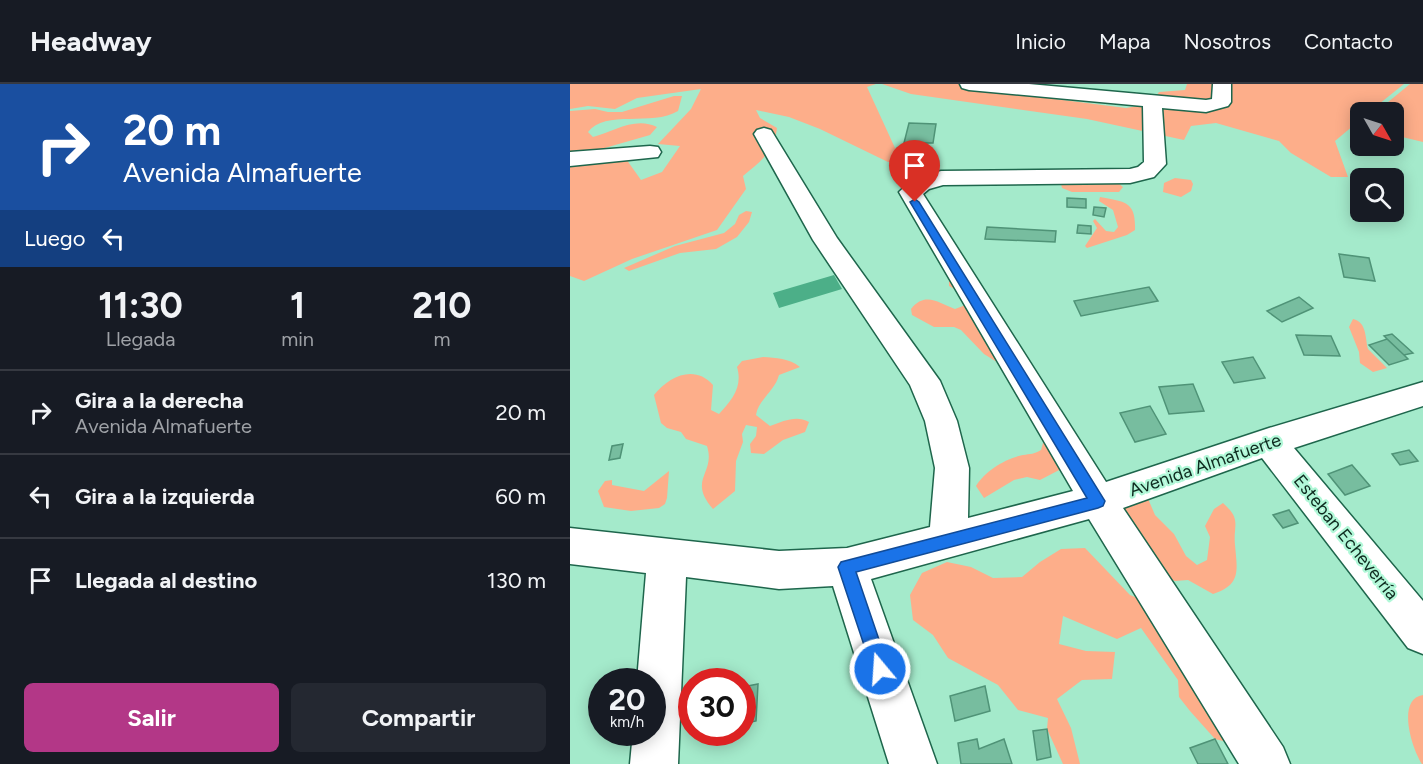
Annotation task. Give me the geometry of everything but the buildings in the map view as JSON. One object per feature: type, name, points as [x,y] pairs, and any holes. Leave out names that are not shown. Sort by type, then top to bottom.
[{"type":"street","points":[[969,84],[1215,105],[1221,102],[1222,84]]},
{"type":"street","points":[[1152,100],[1155,164],[1146,172],[1130,176],[941,178],[921,184],[911,192],[1098,501],[1266,764]]},
{"type":"street","points":[[764,134],[826,240],[924,381],[940,421],[952,468],[948,542]]},
{"type":"street","points":[[570,159],[650,153]]},
{"type":"street","name":"Avenida Almafuerte","points":[[570,546],[667,559],[779,570],[846,567],[1098,501],[1269,442],[1423,394]]},
{"type":"street","name":"Esteban Echeverría","points":[[1269,442],[1423,633]]},
{"type":"street","points":[[654,764],[667,559]]},
{"type":"street","points":[[846,567],[914,764]]},
{"type":"shaded area","points":[[570,84],[876,84],[867,87],[895,148],[911,161],[888,162],[820,129],[789,117],[756,110],[760,118],[777,128],[773,144],[766,155],[743,176],[746,189],[717,230],[632,259],[584,281],[570,276],[570,163],[619,149],[641,180],[662,172],[680,146],[658,144],[691,109],[701,89],[637,98],[615,109],[588,106],[570,109]]},
{"type":"shaded area","points":[[882,84],[1023,84],[1047,98],[1126,108],[1151,104],[1159,92],[1185,90],[1187,84],[1404,84],[1382,102],[1350,102],[1350,128],[1335,141],[1348,177],[1331,177],[1291,153],[1279,141],[1216,123],[1191,126],[1184,140],[1087,119],[911,94]]},
{"type":"shaded area","points":[[1410,84],[1423,84],[1423,142],[1404,137],[1404,102],[1388,102]]},
{"type":"shaded area","points":[[674,96],[682,96],[678,111],[667,116],[606,121],[596,125],[588,132],[593,137],[624,126],[641,123],[657,127],[650,135],[570,158],[570,111],[595,109],[622,112]]},
{"type":"shaded area","points":[[1175,178],[1191,180],[1193,184],[1191,191],[1181,197],[1163,192],[1164,183]]},
{"type":"shaded area","points":[[1114,180],[1123,187],[1119,192],[1072,192],[1062,188],[1061,184],[1067,181]]},
{"type":"shaded area","points":[[1100,197],[1127,204],[1133,213],[1135,230],[1127,235],[1087,248],[1085,246],[1097,228],[1093,221],[1095,219],[1106,231],[1114,232],[1118,227],[1113,210],[1099,201]]},
{"type":"shaded area","points":[[746,211],[752,212],[749,222],[737,237],[716,249],[680,253],[629,271],[624,268],[675,246],[724,233],[735,224],[739,215]]},
{"type":"shaded area","points":[[834,275],[842,289],[779,308],[773,293]]},
{"type":"shaded area","points":[[958,275],[973,279],[987,294],[1000,364],[984,354],[961,330],[954,327],[934,327],[912,315],[911,309],[916,304],[927,300],[955,309],[963,306],[966,300],[962,293],[949,286],[949,280]]},
{"type":"shaded area","points":[[1353,319],[1361,323],[1363,327],[1368,349],[1387,368],[1373,372],[1360,363],[1359,352],[1349,327]]},
{"type":"shaded area","points":[[763,357],[787,360],[800,367],[779,375],[756,415],[770,426],[795,419],[809,422],[805,432],[783,440],[764,454],[751,453],[750,444],[756,436],[757,427],[746,425],[736,461],[735,491],[713,509],[702,490],[709,456],[707,446],[686,439],[681,432],[667,428],[661,423],[654,395],[667,382],[675,378],[682,375],[698,375],[713,385],[711,410],[719,414],[735,393],[739,381],[737,367],[742,361]]},
{"type":"shaded area","points":[[1046,433],[1065,467],[1040,480],[1027,477],[1014,480],[984,498],[976,486],[980,480],[1010,459],[1041,450]]},
{"type":"shaded area","points":[[669,471],[667,498],[665,504],[659,508],[631,511],[604,507],[598,491],[605,481],[612,480],[612,485],[644,491]]},
{"type":"shaded area","points":[[1146,494],[1155,515],[1174,534],[1186,556],[1197,565],[1207,560],[1210,537],[1205,526],[1214,509],[1223,503],[1229,509],[1235,518],[1237,569],[1229,586],[1213,594],[1188,580],[1175,581],[1162,575],[1112,508]]},
{"type":"shaded area","points":[[1085,548],[1130,595],[1142,600],[1231,743],[1215,739],[1179,697],[1178,680],[1141,628],[1117,639],[1063,616],[1059,644],[1086,651],[1115,652],[1112,679],[1082,680],[1057,699],[1071,728],[1080,764],[1063,764],[1047,729],[1048,718],[1018,710],[998,685],[948,658],[933,635],[913,620],[910,595],[922,573],[947,562],[971,567],[993,578],[1022,577],[1061,549]]},
{"type":"shaded area","points":[[1423,695],[1422,764],[1411,737],[1408,715],[1410,705],[1415,698]]},
{"type":"route","points":[[880,669],[846,567],[1098,501],[915,202]]}]
